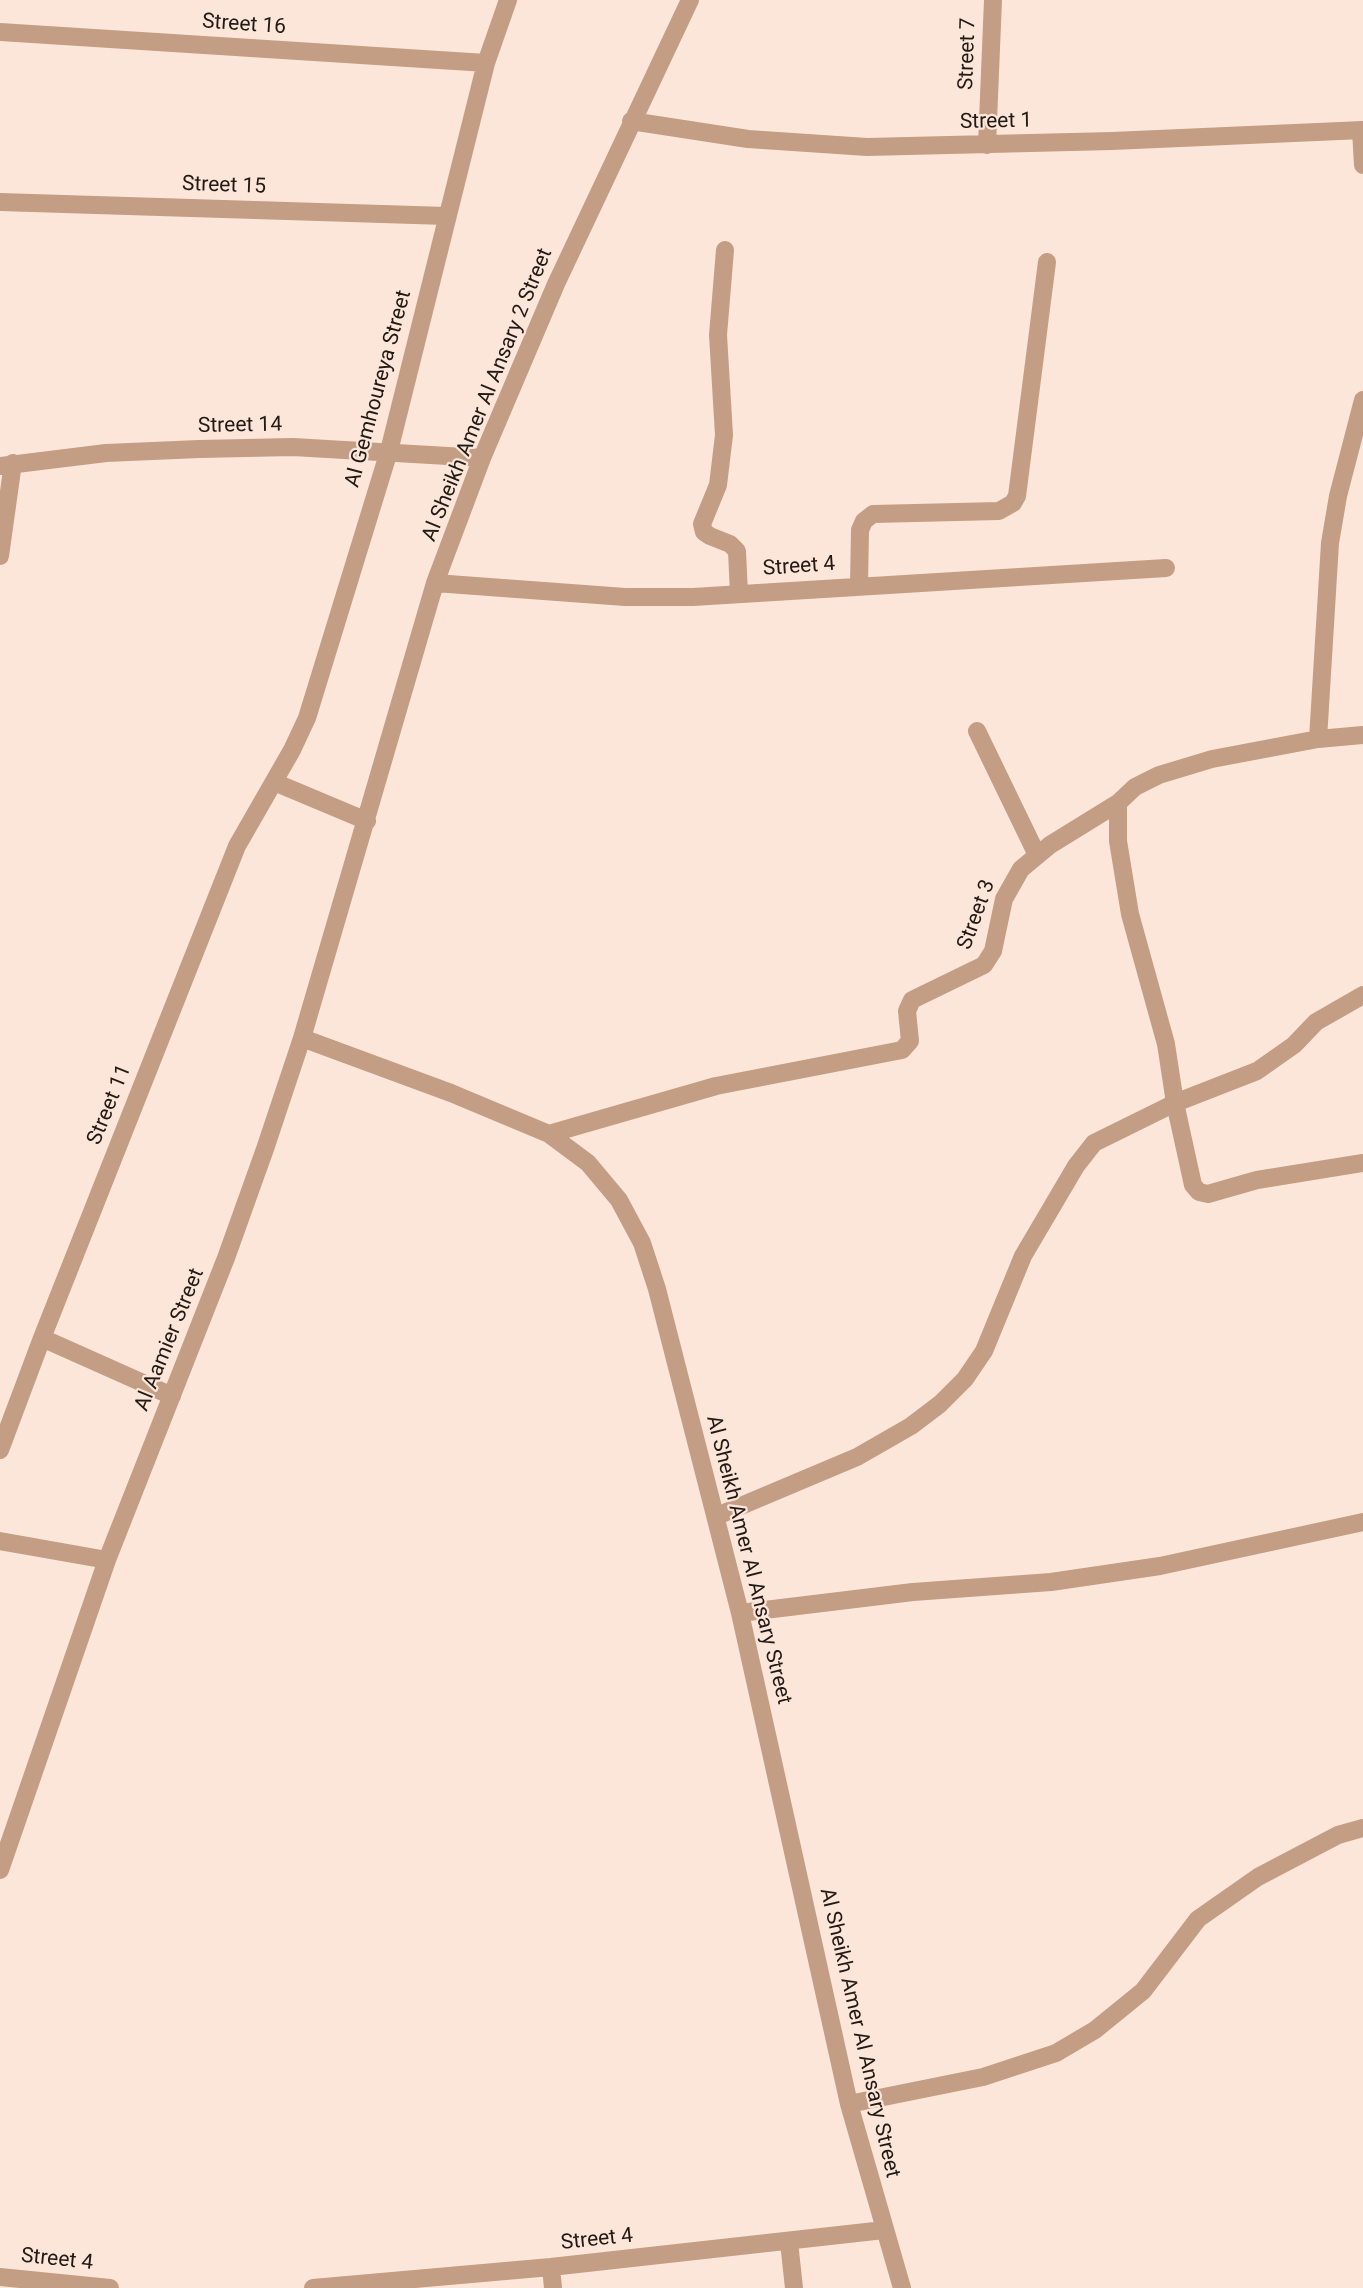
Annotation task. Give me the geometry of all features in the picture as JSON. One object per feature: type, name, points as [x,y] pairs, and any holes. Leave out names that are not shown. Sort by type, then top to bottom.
[{"type":"street","name":"Al Gemhoureya Street","points":[[274,782],[307,718],[389,451],[486,63],[508,0]]},
{"type":"street","name":"Al Sheikh Amer Al Ansary 2 Street","points":[[367,821],[435,583],[482,458],[556,284],[690,0]]},
{"type":"street","name":"Street 7","points":[[987,145],[993,0]]},
{"type":"street","name":"Street 16","points":[[0,32],[486,63]]},
{"type":"street","name":"Street 1","points":[[631,121],[748,140],[867,147],[987,145],[1362,130]]},
{"type":"street","points":[[1362,130],[1363,165]]},
{"type":"street","name":"Street 15","points":[[0,202],[446,216]]},
{"type":"street","points":[[725,250],[718,335],[724,435],[718,485],[702,524],[704,532],[730,544],[737,550],[739,594]]},
{"type":"street","points":[[859,586],[860,530],[864,521],[873,514],[999,512],[1013,503],[1017,496],[1047,262]]},
{"type":"street","points":[[1318,739],[1330,543],[1338,496],[1363,400]]},
{"type":"street","name":"Street 14","points":[[7,464],[106,453],[199,448],[292,447],[482,458]]},
{"type":"street","points":[[0,556],[7,464]]},
{"type":"street","name":"Street 4","points":[[435,583],[625,597],[739,594],[1166,568]]},
{"type":"street","points":[[977,731],[1037,855]]},
{"type":"street","name":"Street 3","points":[[549,1134],[716,1086],[902,1050],[910,1041],[907,1011],[912,1000],[984,965],[993,951],[1004,899],[1021,869],[1037,855],[1118,803],[1136,787],[1184,766],[1318,739],[1363,735]]},
{"type":"street","points":[[274,782],[367,821]]},
{"type":"street","name":"Street 11","points":[[0,1450],[42,1338],[237,846],[274,782]]},
{"type":"street","points":[[1118,803],[1118,841],[1130,914],[1167,1044],[1174,1103],[1193,1185],[1199,1192],[1208,1194],[1257,1179],[1363,1163]]},
{"type":"street","name":"Al Aamier Street","points":[[0,1870],[107,1560],[226,1258],[302,1038],[367,821]]},
{"type":"street","points":[[717,1516],[857,1457],[911,1426],[940,1404],[965,1379],[984,1351],[1023,1256],[1083,1153],[1106,1135],[1174,1103],[1257,1071],[1294,1045],[1316,1022],[1363,995]]},
{"type":"street","name":"Al Sheikh Amer Al Ansary Street","points":[[302,1038],[451,1093],[549,1134],[588,1163],[601,1178],[619,1200],[642,1243],[657,1290],[717,1516],[849,2104],[902,2288]]},
{"type":"street","points":[[42,1338],[172,1396]]},
{"type":"street","points":[[740,1613],[913,1592],[1062,1580],[1160,1566],[1363,1522]]},
{"type":"street","points":[[0,1541],[107,1560]]},
{"type":"street","points":[[849,2104],[983,2077],[1056,2053],[1095,2030],[1143,1991],[1198,1919],[1258,1877],[1338,1835],[1363,1828]]},
{"type":"street","name":"Street 4","points":[[313,2288],[551,2267],[884,2230]]},
{"type":"street","points":[[789,2242],[794,2288]]},
{"type":"street","points":[[551,2267],[553,2288]]},
{"type":"street","name":"Street 4","points":[[0,2277],[110,2288]]}]
